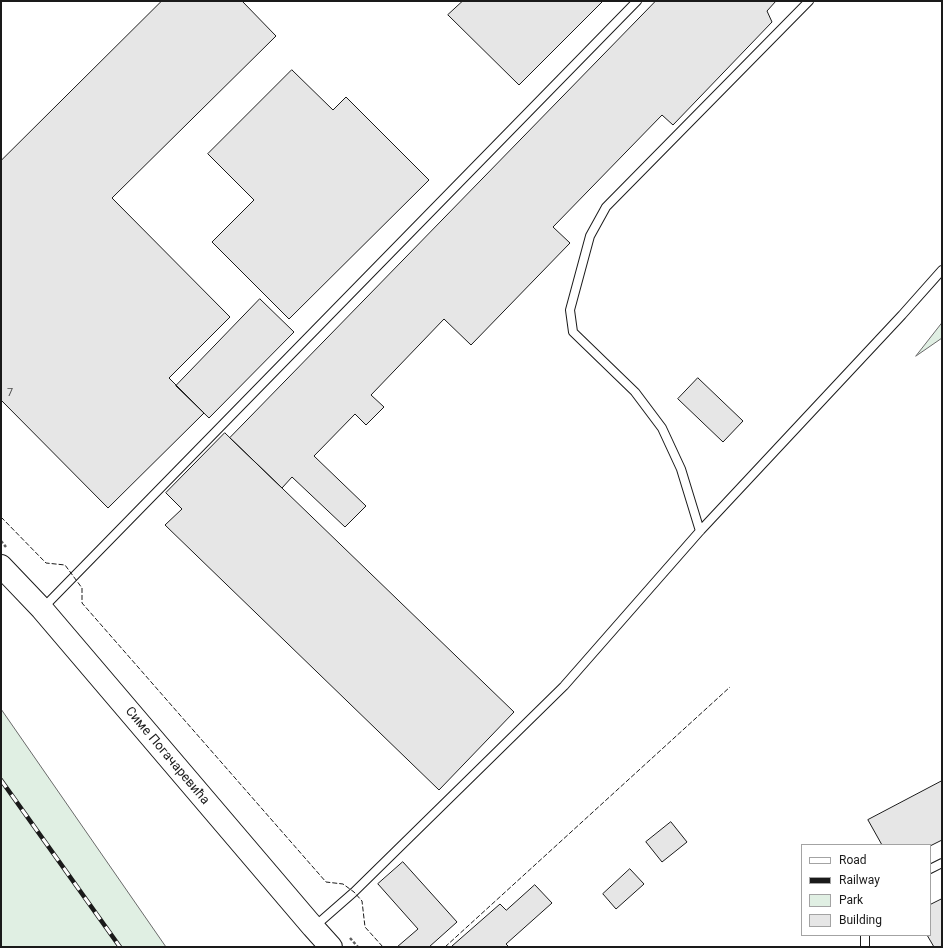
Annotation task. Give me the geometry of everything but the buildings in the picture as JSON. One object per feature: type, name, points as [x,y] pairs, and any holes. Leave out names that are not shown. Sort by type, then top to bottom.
[{"type":"main road","name":"Симе Погачаревића","points":[[1,566],[42,609],[331,947]]},
{"type":"lane","points":[[42,609],[637,1]]},
{"type":"lane","points":[[700,531],[681,469],[662,428],[635,392],[573,332],[570,310],[590,236],[606,207],[809,1]]},
{"type":"lane","points":[[313,927],[354,892],[564,686],[700,531],[902,316],[942,270]]},
{"type":"lane","points":[[931,868],[942,863]]},
{"type":"lane","points":[[865,947],[866,936]]},
{"type":"green space","points":[[942,323],[942,338],[916,356]]},
{"type":"green space","points":[[1,709],[166,947],[1,947]]},
{"type":"railway","points":[[1,780],[120,947]]},
{"type":"fence","points":[[1,517],[46,563],[65,565],[82,588],[82,603],[326,882],[343,884],[354,892],[362,901],[365,927],[383,947]]},
{"type":"fence","points":[[445,947],[730,687]]}]
